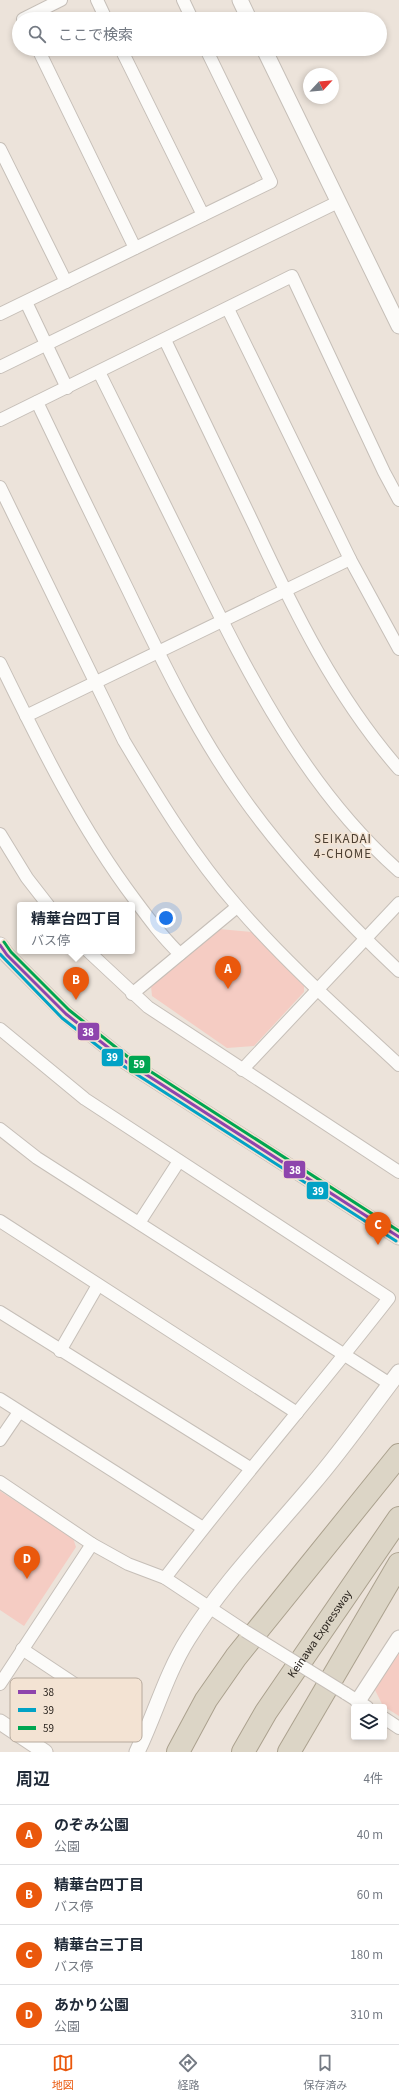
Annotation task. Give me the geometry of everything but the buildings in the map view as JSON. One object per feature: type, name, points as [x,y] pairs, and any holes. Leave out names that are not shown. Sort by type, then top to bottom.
[{"type":"highway","points":[[178,1752],[206,1700],[236,1657],[399,1456]]},
{"type":"highway","name":"Keinawa Expressway","points":[[243,1752],[266,1712],[399,1518]]},
{"type":"highway","name":"Keinawa Expressway","points":[[254,1752],[282,1706],[399,1536]]},
{"type":"highway","points":[[289,1752],[399,1564]]},
{"type":"street","points":[[37,12],[61,0]]},
{"type":"street","points":[[97,0],[103,12]]},
{"type":"street","points":[[183,0],[189,12]]},
{"type":"street","points":[[240,0],[246,12]]},
{"type":"street","points":[[41,56],[135,248]]},
{"type":"street","points":[[124,56],[203,215]]},
{"type":"street","points":[[0,314],[271,182],[209,56]]},
{"type":"street","points":[[267,56],[399,326]]},
{"type":"street","points":[[0,149],[66,282]]},
{"type":"street","points":[[0,367],[338,202]]},
{"type":"street","points":[[0,420],[228,309],[292,276],[384,472],[399,500]]},
{"type":"street","points":[[26,302],[67,388]]},
{"type":"street","points":[[228,309],[350,559],[399,649]]},
{"type":"street","points":[[165,340],[285,591],[329,672],[373,736],[399,768]]},
{"type":"street","points":[[99,372],[222,622],[256,686],[292,744],[353,823],[399,871]]},
{"type":"street","points":[[37,402],[158,653],[201,734],[242,796],[302,873],[365,939],[399,971]]},
{"type":"street","points":[[0,487],[124,741],[147,780],[192,848],[237,907],[316,989],[399,1065]]},
{"type":"street","points":[[26,716],[350,559]]},
{"type":"street","points":[[0,662],[67,795],[101,851],[147,916],[180,954]]},
{"type":"street","points":[[0,834],[27,878],[46,902]]},
{"type":"street","points":[[242,1070],[316,989],[399,903]]},
{"type":"street","points":[[132,994],[237,907]]},
{"type":"street","points":[[2,954],[66,1014],[125,1061],[399,1237]]},
{"type":"street","points":[[91,954],[132,994],[148,1007],[399,1172]]},
{"type":"street","points":[[0,1029],[85,1099],[389,1298],[298,1413],[250,1468],[165,1578]]},
{"type":"street","points":[[0,1129],[36,1158],[139,1222],[390,1384]]},
{"type":"street","points":[[139,1222],[179,1161]]},
{"type":"street","points":[[0,1221],[298,1413]]},
{"type":"street","points":[[60,1351],[98,1285]]},
{"type":"street","points":[[0,1312],[60,1351],[250,1468]]},
{"type":"street","points":[[137,1752],[147,1732],[165,1684],[188,1640],[210,1607],[330,1464],[399,1372]]},
{"type":"street","points":[[0,1399],[203,1528]]},
{"type":"street","points":[[0,1440],[19,1412]]},
{"type":"street","points":[[0,1482],[92,1544],[128,1564],[165,1578],[245,1631],[356,1701],[399,1638]]},
{"type":"street","points":[[0,1684],[92,1544]]},
{"type":"street","points":[[22,1649],[66,1678]]},
{"type":"street","points":[[387,1720],[399,1728]]},
{"type":"street","points":[[0,1722],[10,1729]]},
{"type":"street","points":[[142,1729],[147,1732]]},
{"type":"street","points":[[30,1742],[45,1752]]},
{"type":"shaded area","points":[[219,929],[252,932],[304,986],[304,992],[254,1046],[227,1048],[152,996],[151,986]]},
{"type":"shaded area","points":[[0,1491],[73,1538],[76,1547],[24,1626],[0,1610]]},
{"type":"shaded area","points":[[399,1650],[399,1716],[387,1708],[387,1704],[382,1704],[374,1688]]},
{"type":"transit line","name":"59","points":[[4,942],[11,952],[69,1010],[128,1057],[399,1231]]},
{"type":"transit line","name":"38","points":[[0,945],[7,955],[66,1014],[125,1061],[399,1237]]},
{"type":"transit line","name":"39","points":[[0,954],[62,1018],[122,1065],[396,1241]]},
{"type":"place","name":"のぞみ公園","points":[[228,989]]},
{"type":"place","name":"精華台四丁目","points":[[76,1000]]},
{"type":"place","name":"精華台三丁目","points":[[378,1245]]},
{"type":"place","name":"あかり公園","points":[[27,1579]]},
{"type":"district","name":"SEIKADAI 4-CHOME","points":[[343,846]]}]
